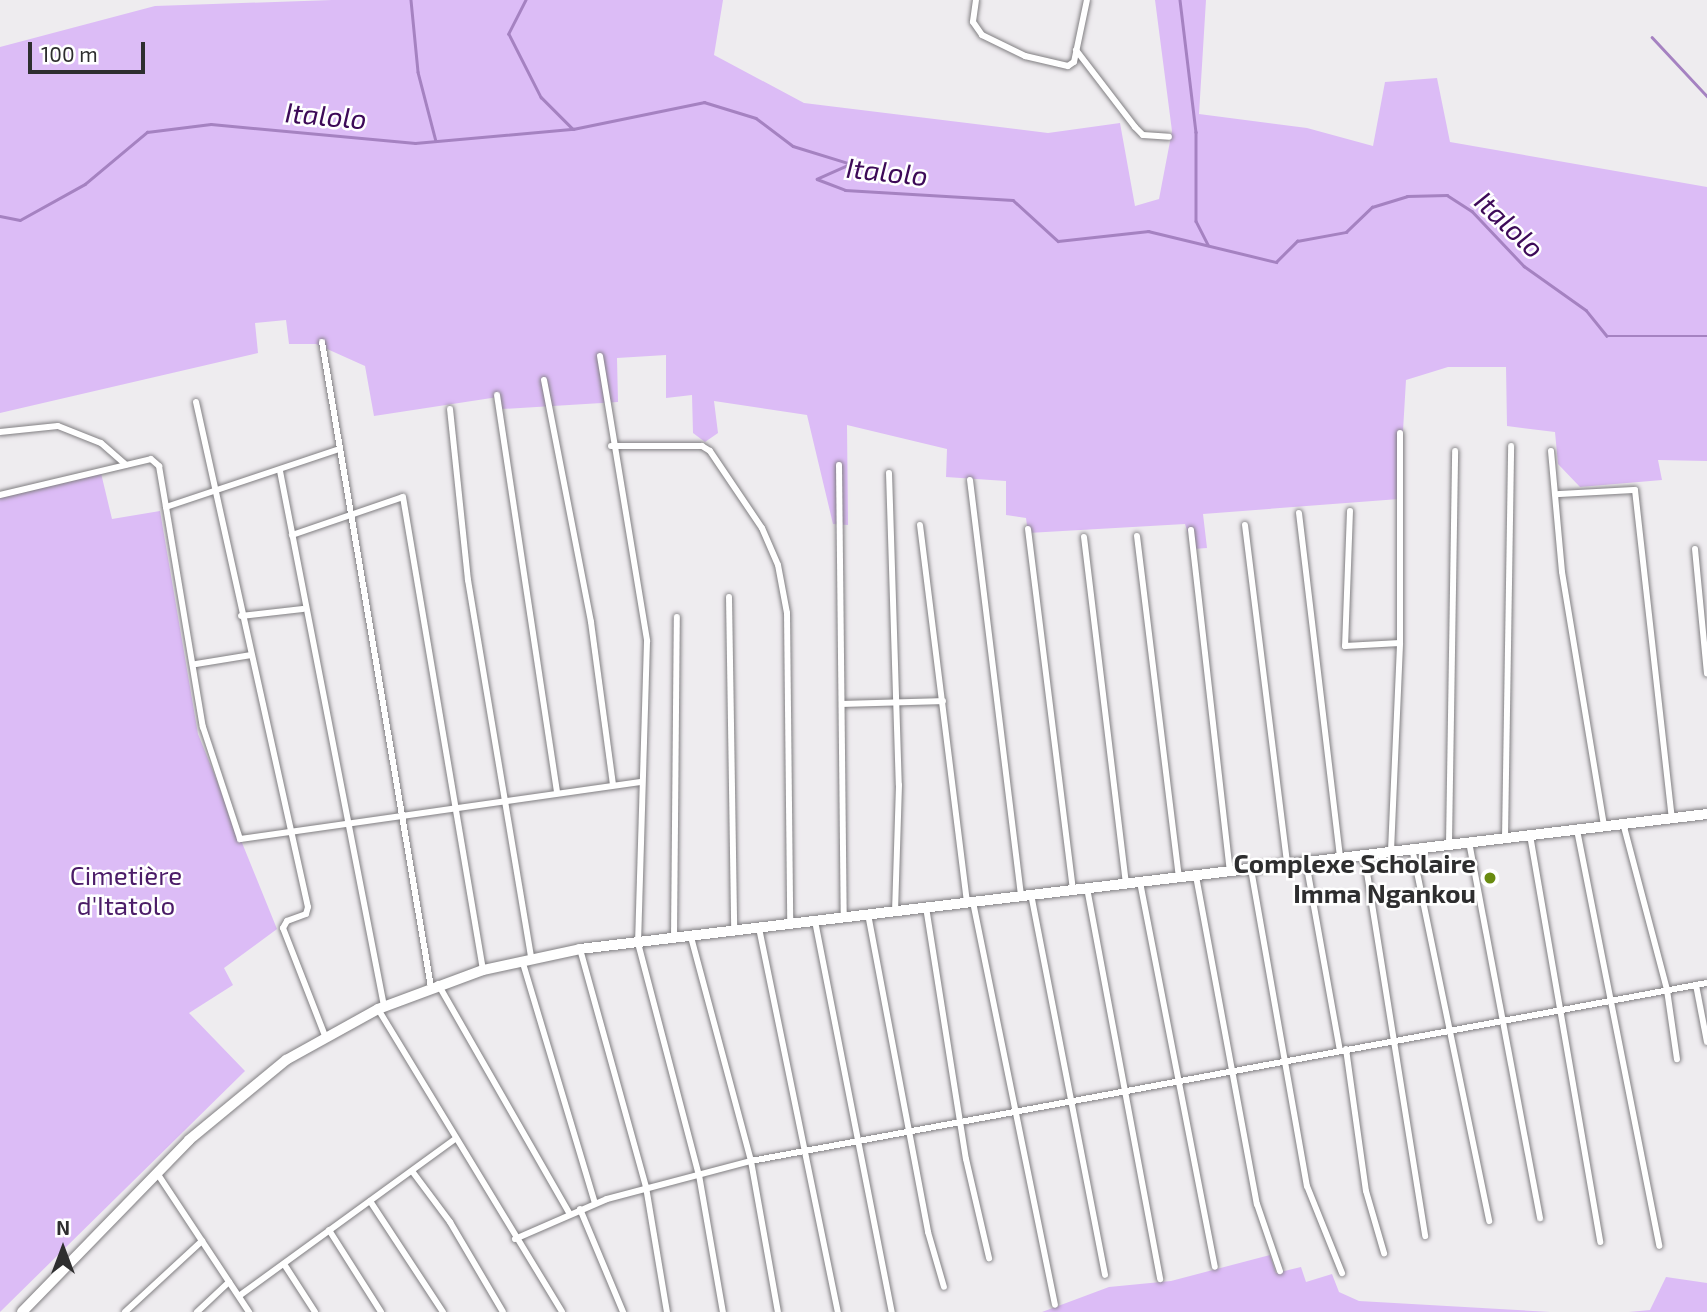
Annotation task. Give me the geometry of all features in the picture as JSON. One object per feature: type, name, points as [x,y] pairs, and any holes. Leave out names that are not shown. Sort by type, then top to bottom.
[{"type":"highway","points":[[22,1312],[157,1173],[241,1094],[325,1035],[381,1007],[483,970],[580,949],[1707,814]]},
{"type":"street","points":[[976,0],[975,27],[1004,48],[1068,66],[1076,50],[1087,0]]},
{"type":"street","points":[[1076,50],[1143,135],[1168,137]]},
{"type":"street","points":[[322,342],[400,815],[435,986],[569,1213]]},
{"type":"street","points":[[600,356],[611,446],[647,641],[648,740],[641,782],[638,943],[699,1175],[723,1312]]},
{"type":"street","points":[[544,380],[591,622],[613,785]]},
{"type":"street","points":[[497,395],[557,792]]},
{"type":"street","points":[[196,402],[219,491],[241,616],[308,911],[283,928],[325,1035]]},
{"type":"street","points":[[450,409],[456,499],[508,800],[527,959],[595,1203]]},
{"type":"street","points":[[0,432],[58,426],[101,443],[126,465]]},
{"type":"street","points":[[1391,850],[1401,643],[1401,433]]},
{"type":"street","points":[[611,446],[702,446],[710,452],[762,528],[778,565],[787,612],[790,924]]},
{"type":"street","points":[[1505,838],[1511,446]]},
{"type":"street","points":[[166,507],[280,471],[339,449]]},
{"type":"street","points":[[1449,843],[1455,451]]},
{"type":"street","points":[[1550,451],[1558,494],[1562,572],[1604,826]]},
{"type":"street","points":[[0,495],[126,465],[156,461],[196,664],[204,727],[234,831],[244,840],[557,792],[641,782]]},
{"type":"street","points":[[839,465],[844,704],[844,916]]},
{"type":"street","points":[[280,471],[303,609],[381,1007],[454,1140],[562,1312]]},
{"type":"street","points":[[889,473],[897,703],[895,911]]},
{"type":"street","points":[[970,481],[1026,895],[1105,1275]]},
{"type":"street","points":[[1558,494],[1635,490],[1671,817]]},
{"type":"street","points":[[292,535],[350,511],[403,497],[483,970]]},
{"type":"street","points":[[1350,511],[1345,646],[1401,643]]},
{"type":"street","points":[[1299,513],[1340,858]]},
{"type":"street","points":[[920,525],[970,902],[1019,1111],[1055,1305]]},
{"type":"street","points":[[1245,525],[1287,864]]},
{"type":"street","points":[[1028,529],[1073,889]]},
{"type":"street","points":[[1192,530],[1230,872]]},
{"type":"street","points":[[1136,536],[1179,878]]},
{"type":"street","points":[[1084,537],[1126,884]]},
{"type":"street","points":[[1695,549],[1707,673]]},
{"type":"street","points":[[729,597],[734,930]]},
{"type":"street","points":[[241,616],[303,609]]},
{"type":"street","points":[[674,939],[677,617]]},
{"type":"street","points":[[196,664],[251,655]]},
{"type":"street","points":[[844,704],[943,701]]},
{"type":"street","points":[[1623,823],[1667,990],[1677,1059]]},
{"type":"street","points":[[1577,830],[1658,1246]]},
{"type":"street","points":[[1530,835],[1557,1009],[1600,1242]]},
{"type":"street","points":[[1469,842],[1540,1218]]},
{"type":"street","points":[[1412,848],[1489,1221]]},
{"type":"street","points":[[1364,854],[1397,1039],[1425,1236]]},
{"type":"street","points":[[1306,862],[1343,1050],[1366,1191],[1384,1253]]},
{"type":"street","points":[[1251,869],[1288,1062],[1307,1186],[1342,1273]]},
{"type":"street","points":[[1196,876],[1257,1204],[1280,1271]]},
{"type":"street","points":[[1140,882],[1214,1267]]},
{"type":"street","points":[[1087,888],[1160,1279]]},
{"type":"street","points":[[926,907],[961,1122],[989,1258]]},
{"type":"street","points":[[868,914],[944,1287]]},
{"type":"street","points":[[815,921],[891,1312]]},
{"type":"street","points":[[759,928],[802,1152],[838,1312]]},
{"type":"street","points":[[691,937],[751,1161],[778,1312]]},
{"type":"street","points":[[580,949],[646,1187],[667,1312]]},
{"type":"street","points":[[515,1239],[595,1203],[646,1187],[751,1161],[1288,1062],[1449,1028],[1707,983]]},
{"type":"street","points":[[1696,985],[1707,1041]]},
{"type":"street","points":[[239,1296],[454,1140]]},
{"type":"street","points":[[412,1171],[450,1222],[503,1312]]},
{"type":"street","points":[[157,1173],[249,1312]]},
{"type":"street","points":[[370,1201],[443,1312]]},
{"type":"street","points":[[580,1209],[623,1312]]},
{"type":"street","points":[[329,1230],[381,1312]]},
{"type":"street","points":[[125,1312],[202,1241]]},
{"type":"street","points":[[284,1264],[315,1312]]},
{"type":"street","points":[[197,1312],[229,1282]]},
{"type":"green space","points":[[332,0],[723,0],[714,55],[804,103],[1048,133],[1120,123],[1135,206],[1159,199],[1172,131],[1155,0],[1206,0],[1199,114],[1307,128],[1373,146],[1385,82],[1437,78],[1450,142],[1707,187],[1707,461],[1658,460],[1662,480],[1580,487],[1558,464],[1555,432],[1507,426],[1506,367],[1448,367],[1406,380],[1399,499],[1203,514],[1207,548],[1193,549],[1185,524],[1028,533],[1026,518],[1006,515],[1006,481],[946,477],[947,449],[847,425],[848,525],[833,524],[807,415],[714,401],[718,433],[705,442],[693,433],[692,395],[666,398],[666,355],[617,358],[618,402],[502,409],[498,397],[374,416],[365,366],[316,344],[289,344],[286,320],[255,323],[258,353],[0,413],[0,47],[155,6]]},
{"type":"green space","name":"Cimetière d'Itatolo","points":[[100,469],[112,519],[160,511],[198,734],[277,929],[224,968],[233,985],[189,1013],[245,1071],[0,1312],[0,497]]},
{"type":"green space","points":[[1270,1255],[1276,1273],[1301,1267],[1306,1282],[1332,1274],[1339,1292],[1359,1301],[1550,1312],[1042,1312],[1109,1287],[1171,1281]]},
{"type":"green space","points":[[1666,1277],[1707,1283],[1707,1312],[1629,1312],[1650,1310]]},
{"type":"waterway","points":[[411,0],[418,72],[436,141]]},
{"type":"waterway","points":[[526,0],[509,34],[541,97],[573,129]]},
{"type":"waterway","points":[[1180,0],[1196,132],[1196,221],[1208,245]]},
{"type":"waterway","points":[[1652,37],[1707,96]]},
{"type":"waterway","name":"Italolo","points":[[0,216],[20,220],[85,184],[147,132],[211,124],[415,143],[573,129],[704,102],[756,118],[793,146],[851,164],[817,179],[845,190],[1013,200],[1058,241],[1148,231],[1276,262],[1297,241],[1346,232],[1372,207],[1407,196],[1447,195],[1472,211],[1524,266],[1586,310],[1607,336],[1707,336]]},
{"type":"place","name":"Complexe Scholaire Imma Ngankou","points":[[1490,878]]}]
